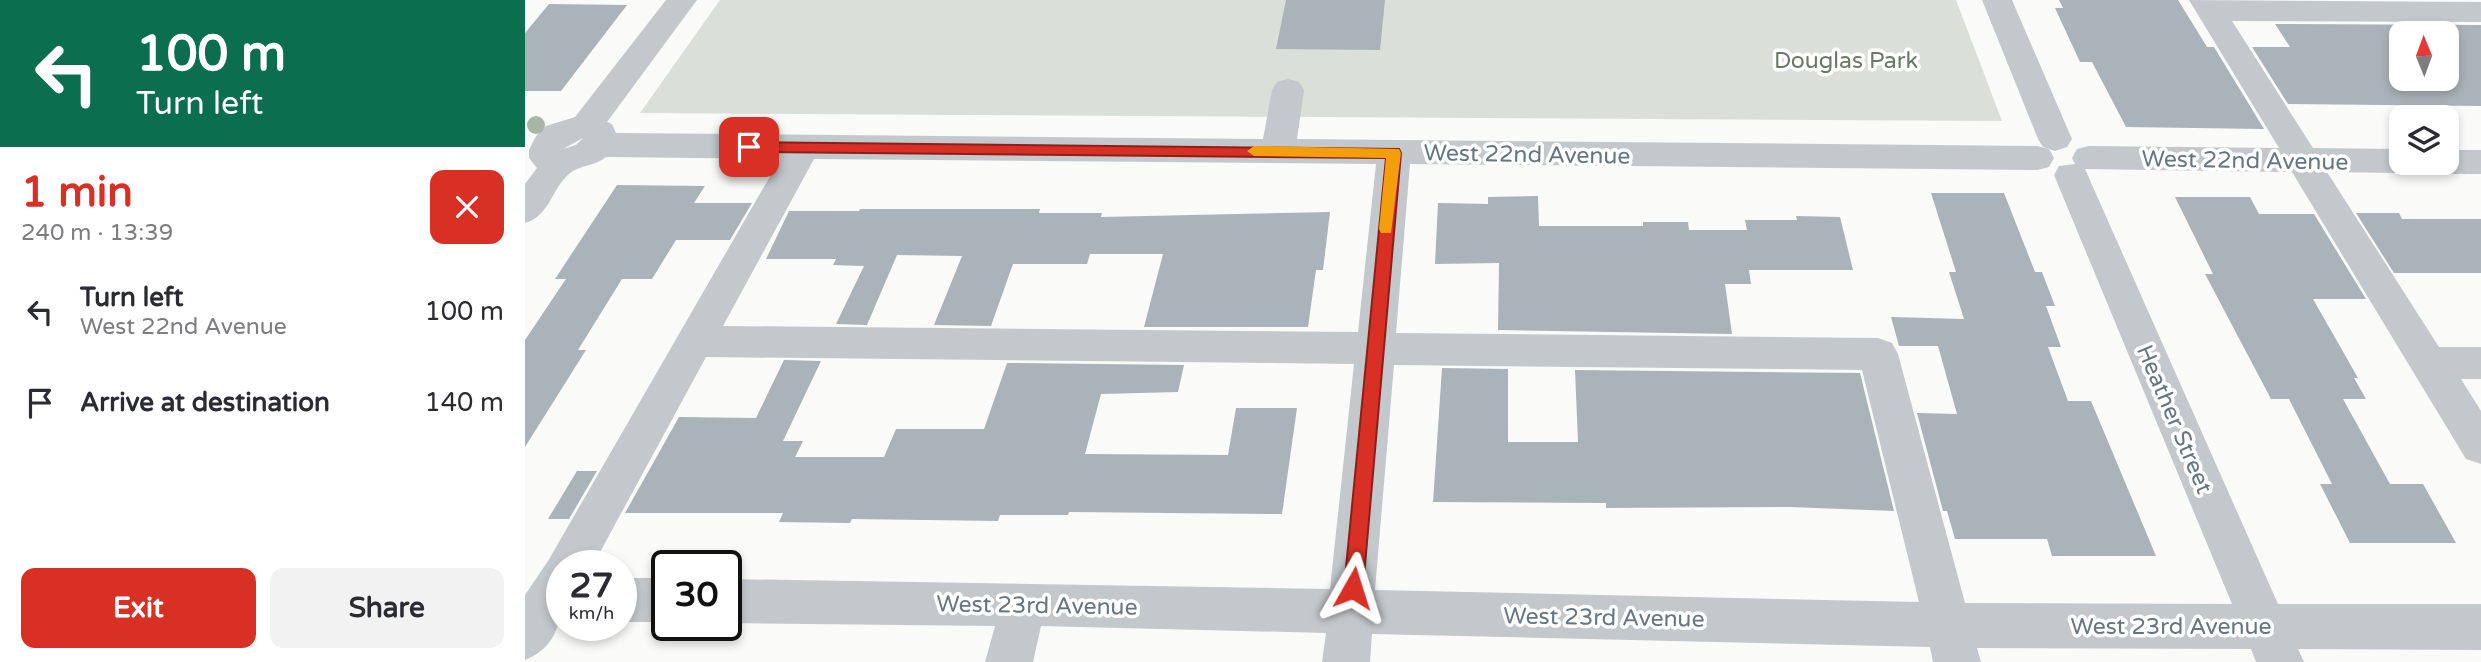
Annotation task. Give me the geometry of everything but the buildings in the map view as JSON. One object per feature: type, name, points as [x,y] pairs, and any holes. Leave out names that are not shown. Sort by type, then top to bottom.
[{"type":"street","points":[[525,210],[544,151],[581,157],[592,136],[682,0]]},
{"type":"street","name":"Heather Street","points":[[1997,0],[2272,644]]},
{"type":"street","points":[[2208,6],[2481,12]]},
{"type":"street","points":[[2208,6],[2304,161],[2317,187],[2481,446]]},
{"type":"street","points":[[1278,151],[1288,90]]},
{"type":"street","name":"West 22nd Avenue","points":[[592,136],[804,147],[2389,161]]},
{"type":"street","points":[[575,550],[804,147]]},
{"type":"street","points":[[1346,662],[1394,153]]},
{"type":"street","points":[[2459,162],[2481,162]]},
{"type":"street","points":[[696,341],[1878,354],[1952,643]]},
{"type":"street","points":[[2430,363],[2481,363]]},
{"type":"street","points":[[525,637],[546,600]]},
{"type":"street","name":"West 23rd Avenue","points":[[742,601],[1351,611],[1952,643],[2272,644],[2481,627]]},
{"type":"street","points":[[1009,662],[1024,604]]},
{"type":"green space","name":"Douglas Park","points":[[720,0],[1956,0],[2002,121],[640,113]]},
{"type":"slow traffic","points":[[1254,151],[1394,153],[1386,229]]},
{"type":"route","points":[[749,147],[1394,153],[1353,588]]}]
